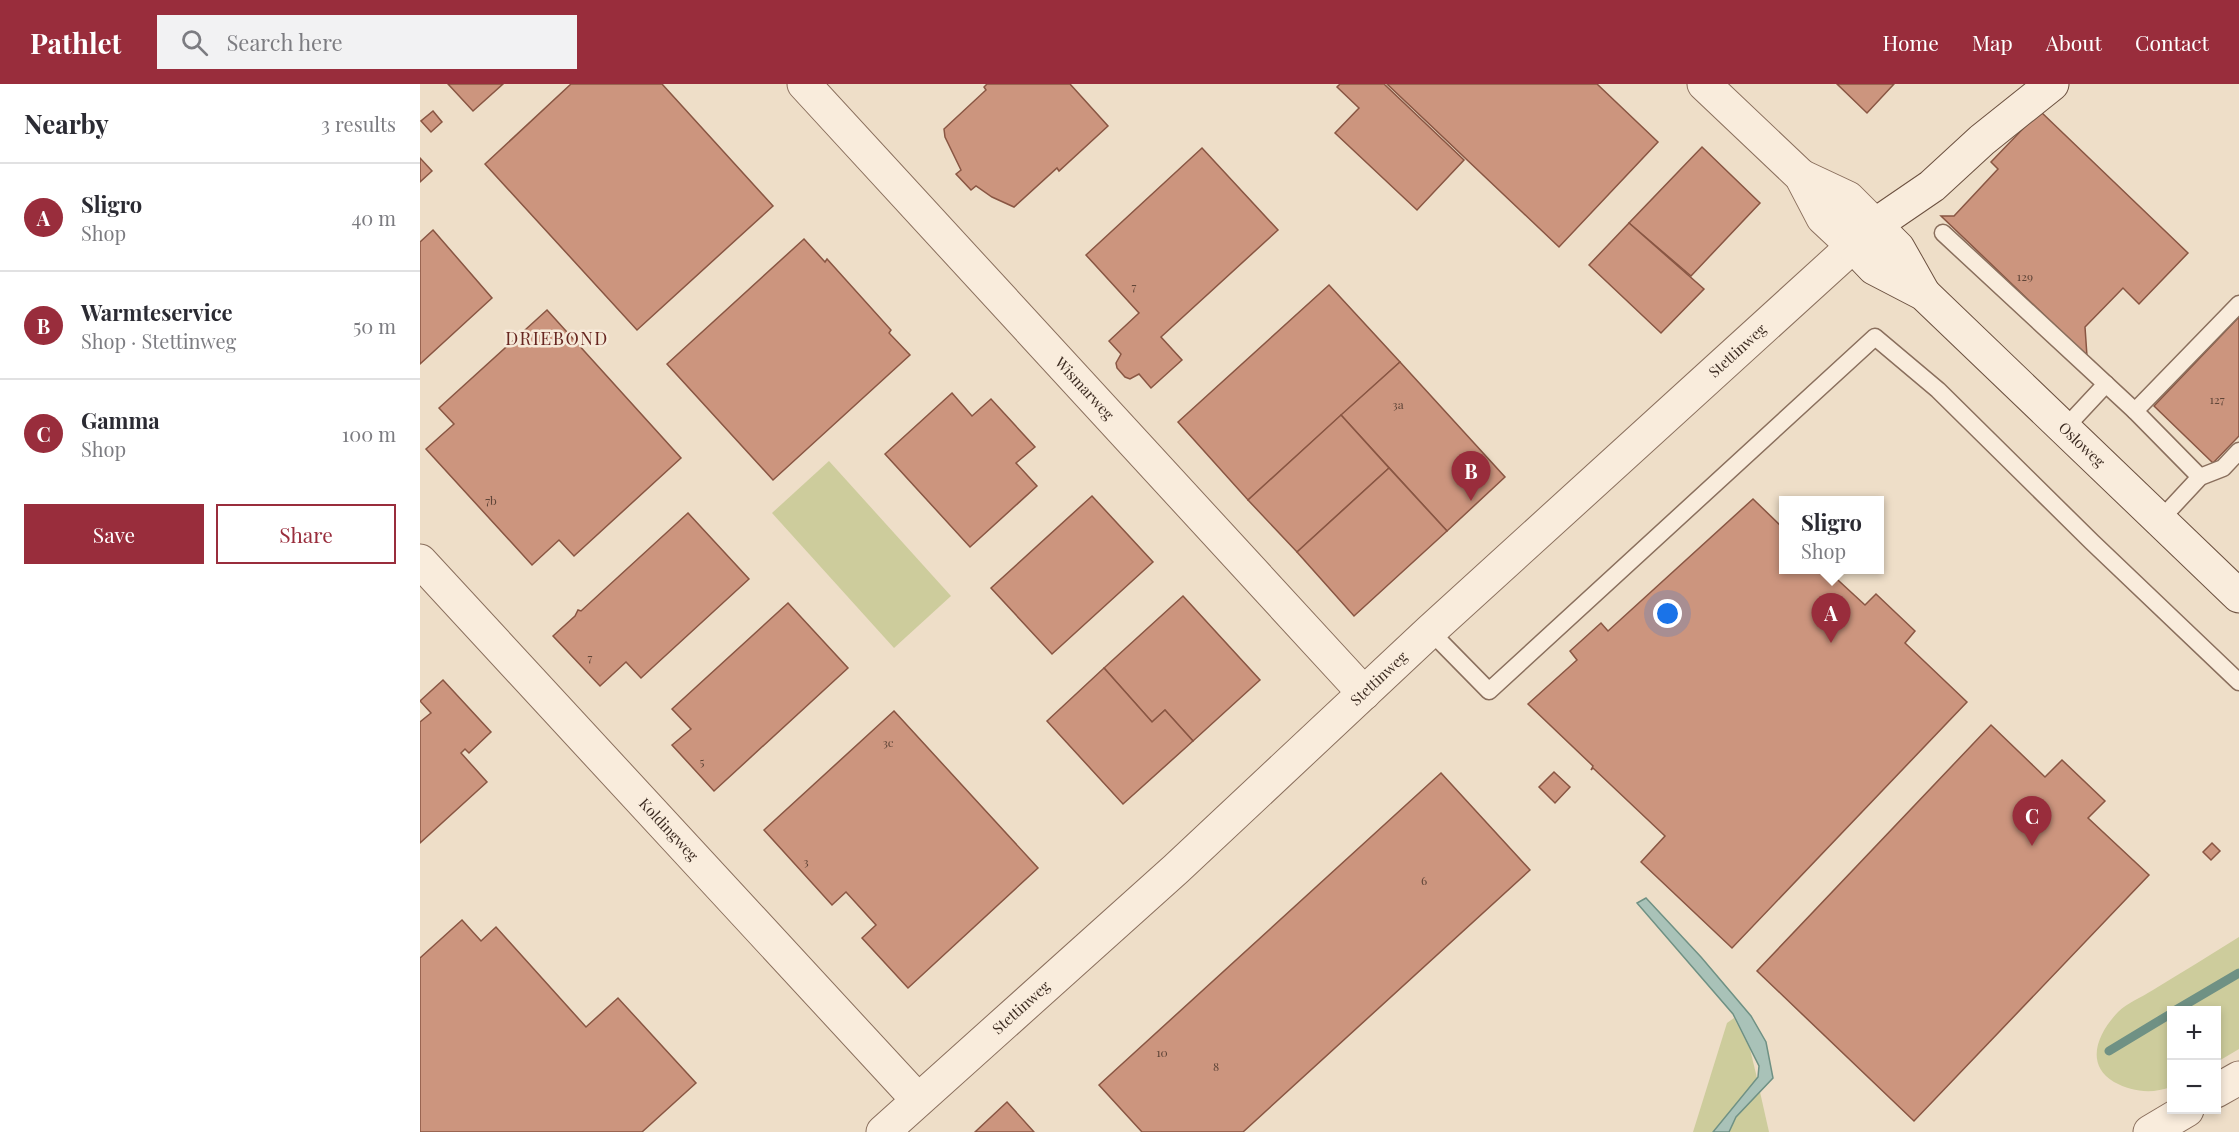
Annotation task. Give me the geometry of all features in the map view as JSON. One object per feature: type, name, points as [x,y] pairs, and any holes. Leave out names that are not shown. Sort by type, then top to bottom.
[{"type":"street","name":"Wismarweg","points":[[804,84],[1364,693]]},
{"type":"street","name":"Osloweg","points":[[1704,84],[1801,176],[1848,198],[1864,235],[1874,268],[1924,294],[2239,596]]},
{"type":"street","name":"Stettinweg","points":[[1864,235],[1917,171],[2016,84]]},
{"type":"street","name":"Stettinweg","points":[[883,1132],[1176,869],[1430,631],[1864,235],[1932,186],[1982,140],[2052,84]]},
{"type":"street","name":"Koldingweg","points":[[420,561],[918,1100]]},
{"type":"street","points":[[2221,1089],[2239,1078]]},
{"type":"street","points":[[2150,1132],[2180,1114]]},
{"type":"lane","points":[[1943,233],[2135,411],[2200,477]]},
{"type":"lane","points":[[2135,411],[2239,304]]},
{"type":"lane","points":[[1430,631],[1489,691],[1875,337],[1938,390],[2092,542],[2239,682]]},
{"type":"lane","points":[[2064,429],[2106,384]]},
{"type":"lane","points":[[2160,520],[2200,477],[2223,468],[2239,451]]},
{"type":"green space","points":[[829,461],[951,596],[894,648],[772,513]]},
{"type":"green space","points":[[2239,937],[2239,1049],[2221,1060],[2221,1006],[2167,1006],[2167,1088],[2157,1091],[2135,1090],[2114,1082],[2099,1066],[2097,1048],[2100,1039],[2118,1012]]},
{"type":"green space","points":[[1734,1018],[1750,1049],[1757,1078],[1713,1132],[1693,1132],[1727,1023]]},
{"type":"green space","points":[[1760,1092],[1769,1132],[1729,1132],[1736,1117]]},
{"type":"shaded area","points":[[1646,898],[1701,957],[1751,1016],[1766,1042],[1773,1078],[1736,1117],[1729,1132],[1713,1132],[1758,1077],[1759,1066],[1733,1014],[1637,903]]},
{"type":"building","points":[[448,84],[503,84],[473,111]]},
{"type":"building","points":[[571,84],[662,84],[773,206],[637,330],[485,164]]},
{"type":"building","points":[[987,84],[1070,84],[1108,126],[1059,171],[1057,168],[1014,207],[992,197],[976,186],[971,190],[956,174],[961,170],[945,137],[944,129],[986,90],[984,87]]},
{"type":"building","points":[[1340,84],[1384,84],[1464,160],[1417,210],[1335,133],[1359,108],[1337,87]]},
{"type":"building","points":[[1387,84],[1597,84],[1658,142],[1559,247]]},
{"type":"building","points":[[1837,84],[1894,84],[1867,113]]},
{"type":"building","points":[[433,111],[442,122],[431,132],[421,121]]},
{"type":"building","points":[[2040,111],[2188,253],[2139,304],[2123,288],[2085,327],[2087,356],[1941,216],[1954,216],[1998,169],[1991,162]]},
{"type":"building","points":[[1702,147],[1760,203],[1691,276],[1629,223]]},
{"type":"building","points":[[1202,148],[1278,230],[1161,337],[1182,360],[1151,388],[1139,374],[1130,379],[1125,377],[1117,368],[1116,363],[1121,354],[1109,341],[1139,313],[1086,255]]},
{"type":"building","points":[[420,158],[432,171],[420,182]]},
{"type":"building","points":[[1629,223],[1704,289],[1661,333],[1589,265]]},
{"type":"building","points":[[433,230],[492,298],[420,364],[420,242]]},
{"type":"building","points":[[804,239],[825,262],[827,259],[891,330],[889,333],[910,355],[773,480],[667,364]]},
{"type":"building","points":[[1329,285],[1400,362],[1248,500],[1178,422]]},
{"type":"building","points":[[547,310],[681,458],[574,556],[559,540],[532,565],[426,449],[454,424],[439,408]]},
{"type":"building","points":[[2239,317],[2239,436],[2213,463],[2154,406]]},
{"type":"building","points":[[1400,362],[1505,477],[1447,531],[1341,415]]},
{"type":"building","points":[[952,393],[972,416],[991,399],[1035,447],[1016,463],[1037,486],[970,547],[885,454]]},
{"type":"building","points":[[1341,415],[1389,468],[1297,552],[1248,500]]},
{"type":"building","points":[[1389,468],[1447,531],[1354,616],[1297,552]]},
{"type":"building","points":[[1092,496],[1153,562],[1052,654],[991,588]]},
{"type":"building","points":[[1753,499],[1779,524],[1779,574],[1831,574],[1865,605],[1876,594],[1915,631],[1905,643],[1967,702],[1732,948],[1641,862],[1665,836],[1593,768],[1591,770],[1593,766],[1528,704],[1577,660],[1570,651],[1601,623],[1608,631]]},
{"type":"building","points":[[688,513],[749,579],[641,678],[626,662],[600,686],[553,636],[575,616],[578,610],[581,611]]},
{"type":"building","points":[[1183,596],[1260,680],[1193,741],[1165,710],[1152,722],[1104,668]]},
{"type":"building","points":[[788,603],[848,668],[714,791],[672,745],[691,729],[672,709]]},
{"type":"building","points":[[1104,668],[1152,722],[1165,710],[1193,741],[1123,804],[1047,721]]},
{"type":"building","points":[[443,680],[491,732],[469,753],[465,749],[461,753],[487,782],[420,843],[420,722],[431,713],[420,701]]},
{"type":"building","points":[[894,711],[1038,868],[908,988],[862,938],[876,925],[846,892],[832,905],[764,830]]},
{"type":"building","points":[[1991,725],[2045,777],[2062,760],[2105,801],[2088,818],[2149,875],[1914,1121],[1757,971]]},
{"type":"building","points":[[1554,772],[1570,787],[1555,803],[1539,787]]},
{"type":"building","points":[[1441,773],[1530,870],[1243,1132],[1142,1132],[1099,1085]]},
{"type":"building","points":[[2212,843],[2220,851],[2211,860],[2203,852]]},
{"type":"building","points":[[462,920],[481,941],[496,927],[586,1027],[618,998],[696,1083],[642,1132],[420,1132],[420,958]]},
{"type":"building","points":[[1007,1102],[1034,1132],[975,1132]]},
{"type":"waterway","points":[[2183,1006],[2239,973]]},
{"type":"waterway","points":[[2109,1051],[2167,1016]]},
{"type":"place","name":"Warmteservice","points":[[1471,501]]},
{"type":"place","name":"Sligro","points":[[1831,643]]},
{"type":"place","name":"Gamma","points":[[2032,846]]},
{"type":"district","name":"DRIEBOND","points":[[557,339]]}]
